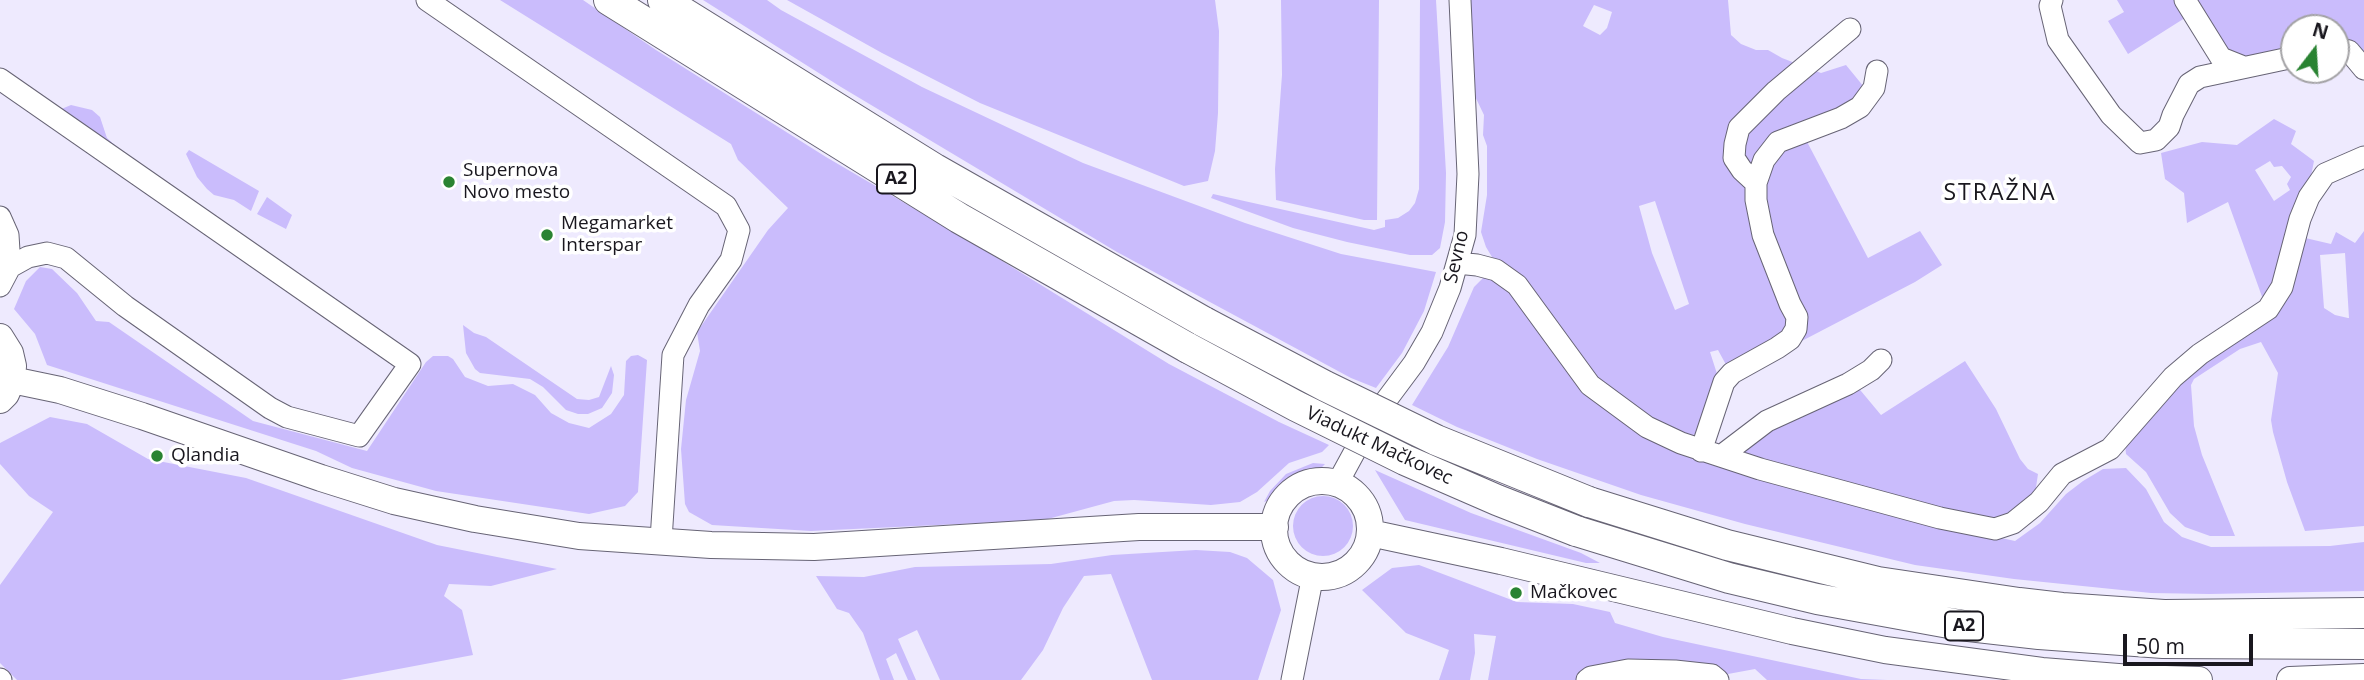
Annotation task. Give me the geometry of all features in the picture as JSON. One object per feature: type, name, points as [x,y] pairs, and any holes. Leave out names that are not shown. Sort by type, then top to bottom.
[{"type":"highway","name":"Viadukt Mačkovec","points":[[609,0],[959,218],[1188,348],[1405,460],[1576,531],[1729,578],[1817,599],[1960,625],[2162,643],[2364,644]]},
{"type":"highway","name":"Viadukt Mačkovec","points":[[663,0],[935,169],[1204,322],[1325,386],[1436,440],[1589,502],[1727,545],[1878,582],[2019,603],[2164,615],[2364,613]]},
{"type":"main road","points":[[0,337],[10,353],[13,366],[6,390],[60,390],[142,415],[394,501],[532,529],[579,536],[711,545],[814,547],[1139,527],[1275,527]]},
{"type":"main road","points":[[1325,481],[1337,484],[1359,498],[1369,519],[1370,533],[1361,557],[1352,566],[1326,577],[1299,571],[1280,553],[1275,540],[1277,512],[1284,498],[1296,488],[1310,482],[1325,481]]},
{"type":"main road","points":[[1370,533],[1885,650],[2042,671],[2199,680]]},
{"type":"main road","points":[[2290,680],[2364,677]]},
{"type":"street","points":[[427,0],[726,206],[738,230],[731,260],[699,305],[673,355],[662,541]]},
{"type":"street","name":"Sevno","points":[[1337,484],[1373,418],[1414,363],[1432,332],[1450,288],[1465,235],[1468,174],[1460,0]]},
{"type":"street","points":[[2052,0],[2049,6],[2058,40],[2111,115],[2140,143],[2156,140],[2169,127],[2189,84],[2200,77],[2241,66],[2280,60]]},
{"type":"street","points":[[2185,0],[2221,58],[2241,66]]},
{"type":"street","points":[[1756,183],[1734,158],[1739,128],[1776,91],[1850,29]]},
{"type":"street","points":[[2350,52],[2364,69]]},
{"type":"street","points":[[1711,454],[1715,405],[1724,382],[1732,373],[1790,339],[1796,329],[1797,317],[1763,235],[1756,200],[1756,183],[1764,160],[1778,142],[1842,118],[1860,107],[1874,88],[1877,71]]},
{"type":"street","points":[[0,79],[410,364],[359,436],[287,417],[271,408],[125,306],[66,258],[47,253],[28,257],[5,277]]},
{"type":"street","points":[[1457,263],[1496,270],[1517,285],[1590,385],[1647,427],[1711,454],[1940,518],[1996,529],[2013,523],[2039,502],[2062,474],[2110,449],[2165,386],[2200,354],[2268,309],[2282,287],[2300,219],[2309,197],[2325,174],[2364,157]]},
{"type":"street","points":[[0,217],[8,234],[5,277]]},
{"type":"street","points":[[1711,454],[1767,421],[1848,384],[1871,370],[1881,360]]},
{"type":"street","points":[[1292,680],[1313,575]]},
{"type":"street","points":[[1587,680],[1628,670],[1712,675],[1718,680]]},
{"type":"shaded area","points":[[500,0],[583,0],[656,50],[826,157],[973,243],[1169,364],[1329,445],[1322,452],[1289,463],[1257,492],[1240,502],[1211,505],[1114,501],[1044,520],[811,531],[712,525],[689,512],[685,504],[681,449],[686,400],[700,351],[697,332],[768,230],[788,208],[738,160],[731,144]]},
{"type":"shaded area","points":[[703,0],[767,0],[922,87],[1083,163],[1245,223],[1341,254],[1436,272],[1424,311],[1402,353],[1376,388],[1351,378],[1117,252],[841,87]]},
{"type":"shaded area","points":[[787,0],[1215,0],[1219,31],[1218,113],[1215,151],[1208,181],[1184,186],[980,103]]},
{"type":"shaded area","points":[[1281,0],[1379,0],[1377,220],[1364,220],[1276,200],[1275,169],[1282,75]]},
{"type":"shaded area","points":[[1420,0],[1436,0],[1446,173],[1445,222],[1440,248],[1432,255],[1410,255],[1347,242],[1293,228],[1211,198],[1213,194],[1374,230],[1385,227],[1385,220],[1398,218],[1409,211],[1415,203],[1419,189]]},
{"type":"shaded area","points":[[1467,0],[1728,0],[1731,35],[1741,44],[1756,50],[1768,50],[1821,73],[1846,65],[1864,87],[1862,97],[1758,167],[1790,328],[1730,372],[1718,350],[1710,352],[1719,380],[1701,429],[1691,437],[1659,424],[1595,379],[1512,270],[1492,257],[1481,232],[1487,195],[1484,115],[1471,88]],"holes":[[[1594,5],[1612,12],[1607,28],[1600,35],[1583,26]],[[1655,201],[1689,304],[1675,310],[1652,253],[1639,206]]]},
{"type":"shaded area","points":[[2117,0],[2178,0],[2188,16],[2128,54],[2108,21],[2124,12]]},
{"type":"shaded area","points":[[2193,0],[2364,0],[2364,53],[2350,46],[2350,14],[2280,14],[2280,55],[2258,61],[2229,55]]},
{"type":"shaded area","points":[[71,105],[92,110],[100,117],[107,138],[121,151],[59,110]]},
{"type":"shaded area","points":[[2274,119],[2296,131],[2291,144],[2314,161],[2310,181],[2265,305],[2228,202],[2187,223],[2184,193],[2165,179],[2161,153],[2202,142],[2237,145]],"holes":[[[2270,161],[2274,167],[2282,166],[2291,177],[2287,184],[2290,190],[2274,201],[2255,170]]]},
{"type":"shaded area","points":[[1804,136],[1868,258],[1920,231],[1942,265],[1915,282],[1796,344],[1761,199],[1776,155]]},
{"type":"shaded area","points":[[189,150],[259,191],[251,211],[234,200],[214,195],[207,189],[197,177],[186,154]]},
{"type":"shaded area","points":[[267,197],[292,215],[286,229],[257,214]]},
{"type":"shaded area","points":[[2364,231],[2364,526],[2305,531],[2273,432],[2271,420],[2278,373],[2261,342],[2240,349],[2194,379],[2191,385],[2194,426],[2202,455],[2235,536],[2210,536],[2185,527],[2170,513],[2146,472],[2126,454],[2125,444],[2178,383],[2229,344],[2253,332],[2270,318],[2301,237],[2331,244],[2336,232],[2355,243]],"holes":[[[2345,253],[2349,318],[2335,315],[2324,308],[2320,255]]]},
{"type":"shaded area","points":[[40,267],[52,269],[77,293],[96,321],[109,322],[253,421],[367,451],[426,362],[433,356],[448,356],[465,377],[488,386],[513,384],[535,395],[551,413],[569,423],[589,428],[611,414],[624,395],[626,361],[631,356],[638,355],[647,360],[638,492],[625,506],[589,514],[436,491],[352,468],[316,451],[47,365],[35,334],[14,309],[26,281]]},
{"type":"shaded area","points":[[1487,274],[1507,286],[1593,398],[1883,512],[2015,541],[2040,523],[2066,494],[2083,481],[2103,469],[2126,468],[2146,489],[2164,522],[2182,537],[2211,547],[2330,546],[2364,542],[2364,591],[2151,593],[2014,579],[1915,565],[1745,524],[1641,495],[1537,459],[1457,427],[1412,405],[1448,347],[1474,287]]},
{"type":"shaded area","points":[[463,325],[486,337],[577,399],[599,397],[611,366],[614,375],[612,393],[602,408],[588,414],[578,414],[566,410],[543,387],[530,379],[480,373],[466,353]]},
{"type":"shaded area","points":[[1965,361],[1996,409],[2020,459],[2028,469],[2038,474],[2035,494],[1999,521],[1927,507],[1738,452],[1772,424],[1856,385],[1881,415]]},
{"type":"shaded area","points":[[50,417],[87,424],[148,459],[246,478],[437,545],[557,569],[491,586],[449,584],[444,596],[462,610],[473,655],[340,680],[17,680],[0,663],[0,585],[53,512],[29,496],[0,464],[0,443]]},
{"type":"shaded area","points":[[1313,463],[1325,464],[1315,474],[1300,479],[1275,498],[1264,502],[1286,474]]},
{"type":"shaded area","points":[[1375,470],[1471,513],[1581,553],[1600,563],[1586,563],[1405,520]]},
{"type":"shaded area","points":[[1323,496],[1340,501],[1348,509],[1353,526],[1348,543],[1340,551],[1323,556],[1306,551],[1298,543],[1293,526],[1298,509],[1306,501]]},
{"type":"shaded area","points":[[1196,550],[1230,552],[1247,558],[1273,580],[1281,610],[1258,680],[1152,680],[1111,574],[1084,576],[1063,608],[1043,650],[1021,680],[940,680],[917,630],[898,639],[916,680],[908,680],[896,653],[886,659],[894,680],[880,680],[863,633],[849,613],[837,609],[816,576],[864,577],[915,567],[1051,564],[1112,555]]},
{"type":"shaded area","points":[[1419,565],[1517,602],[1573,604],[1610,612],[1615,623],[1663,637],[1861,679],[1887,680],[1767,680],[1755,669],[1728,674],[1670,664],[1577,680],[1488,680],[1496,636],[1474,634],[1475,653],[1470,680],[1439,680],[1449,650],[1406,633],[1362,590],[1392,568]]},
{"type":"place","name":"Supernova Novo mesto","points":[[449,182]]},
{"type":"place","name":"Megamarket Interspar","points":[[547,235]]},
{"type":"place","name":"Qlandia","points":[[157,456]]},
{"type":"place","name":"Mačkovec","points":[[1516,593]]},
{"type":"district","name":"STRAŽNA","points":[[2000,193]]}]
